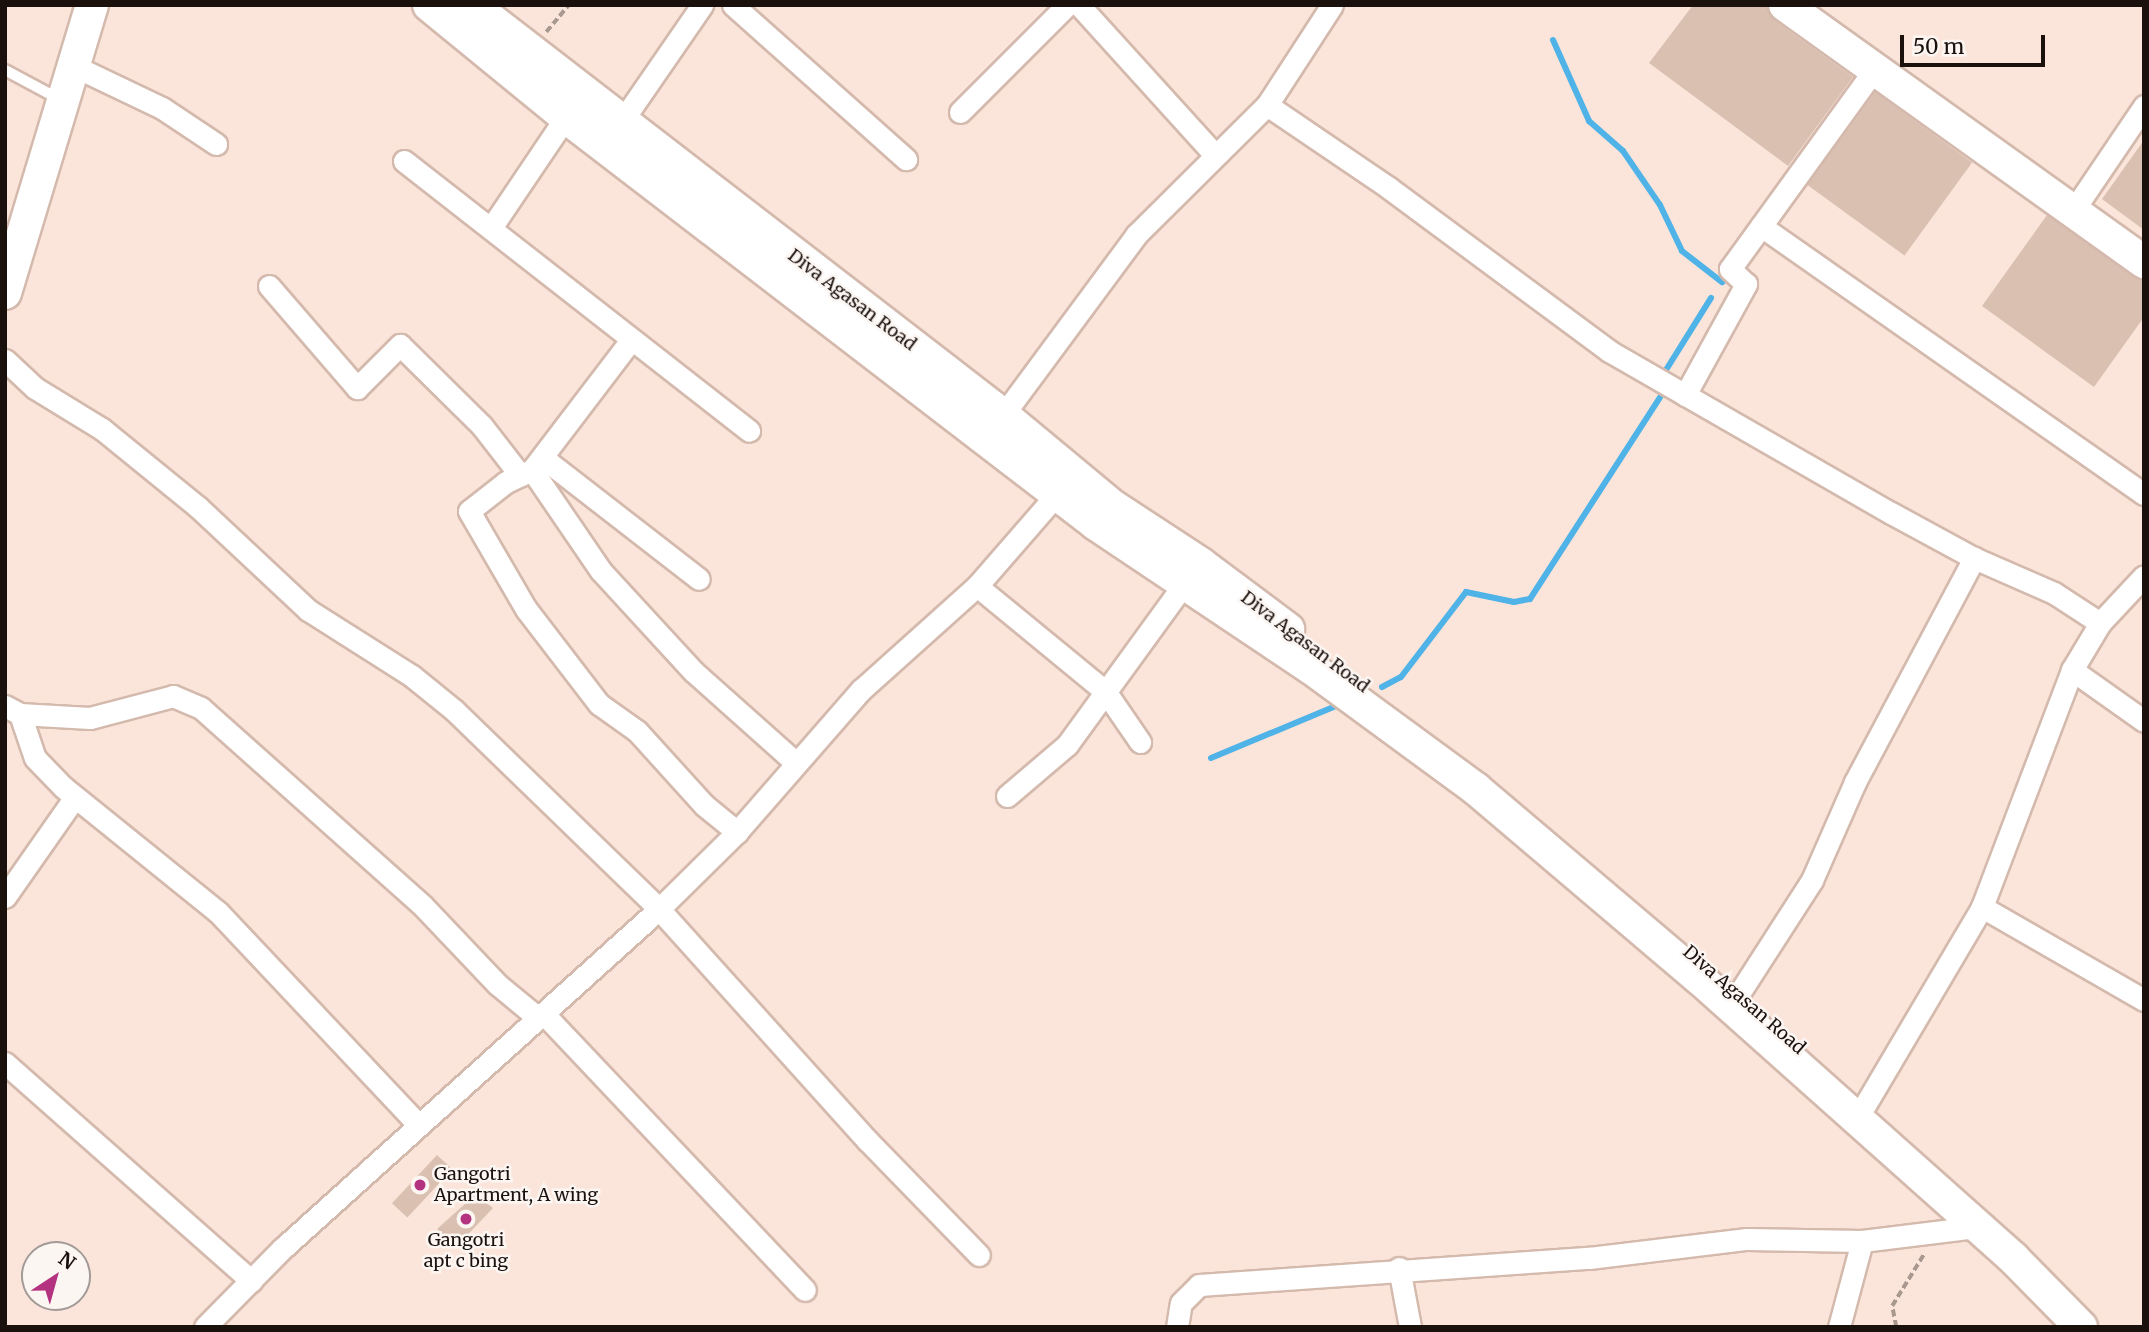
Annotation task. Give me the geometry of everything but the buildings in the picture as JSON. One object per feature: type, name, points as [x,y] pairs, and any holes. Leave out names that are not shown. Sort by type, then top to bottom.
[{"type":"street","points":[[5,293],[92,5]]},
{"type":"street","points":[[205,1327],[419,1125],[659,909],[737,832],[795,762],[861,690],[977,586],[1065,484],[566,117],[429,5]]},
{"type":"street","name":"Diva Agasan Road","points":[[472,5],[620,124],[1003,415],[1065,484],[1114,507],[1192,573],[1522,806],[1865,1105],[1986,1226],[2097,1327]]},
{"type":"street","points":[[620,124],[702,5]]},
{"type":"street","points":[[733,5],[906,159]]},
{"type":"street","points":[[960,112],[1067,5]]},
{"type":"street","points":[[1079,5],[1214,154]]},
{"type":"street","points":[[1003,415],[1136,235],[1214,154],[1267,105],[1332,5]]},
{"type":"street","points":[[1786,5],[2144,262]]},
{"type":"street","points":[[74,66],[162,108],[216,144]]},
{"type":"street","points":[[1685,396],[1746,284],[1730,269],[1875,69]]},
{"type":"street","points":[[1267,105],[1609,351],[1974,558],[2054,593],[2100,623]]},
{"type":"street","points":[[2073,211],[2144,106]]},
{"type":"street","points":[[491,228],[566,117]]},
{"type":"street","points":[[404,161],[749,431]]},
{"type":"street","points":[[1761,226],[2144,494]]},
{"type":"street","points":[[269,286],[357,388],[400,345],[482,426],[532,468],[699,579]]},
{"type":"street","points":[[631,340],[532,468],[468,511],[526,609],[599,704],[637,731],[704,805],[737,832]]},
{"type":"street","points":[[5,360],[35,388],[102,429],[198,507],[308,610],[412,676],[455,711],[659,909],[868,1141],[979,1255]]},
{"type":"street","points":[[532,468],[601,571],[694,672],[795,762]]},
{"type":"street","points":[[1738,996],[1812,880],[1854,782],[1974,558]]},
{"type":"street","points":[[1007,796],[1067,745],[1192,573],[1310,667],[1476,789],[1699,978],[1986,1226],[2081,1327]]},
{"type":"street","points":[[1865,1105],[1982,907],[2072,670],[2100,623],[2144,576]]},
{"type":"street","points":[[977,586],[1105,691],[1140,742]]},
{"type":"street","points":[[2072,670],[2144,721]]},
{"type":"street","points":[[12,710],[90,718],[173,696],[201,708],[423,906],[496,984],[540,1015],[805,1290]]},
{"type":"street","points":[[12,710],[35,758],[75,797],[218,912],[419,1125]]},
{"type":"street","points":[[5,897],[75,797]]},
{"type":"street","points":[[1982,907],[2144,1000]]},
{"type":"street","points":[[5,1063],[251,1281]]},
{"type":"street","points":[[1177,1327],[1181,1303],[1199,1285],[1399,1268],[1589,1258],[1747,1239],[1862,1241],[1986,1226]]},
{"type":"street","points":[[1839,1327],[1862,1241]]},
{"type":"street","points":[[1399,1268],[1410,1327]]},
{"type":"lane","points":[[5,70],[63,101]]},
{"type":"path","points":[[531,50],[569,5]]},
{"type":"path","points":[[1896,1327],[1892,1306],[1937,1231]]},
{"type":"waterway","points":[[1553,40],[1589,121],[1623,151],[1660,205],[1682,251],[1722,282]]},
{"type":"waterway","points":[[1666,370],[1711,298]]},
{"type":"waterway","points":[[1382,687],[1401,677],[1466,592],[1514,602],[1530,599],[1660,397]]},
{"type":"waterway","points":[[1211,758],[1343,703]]},
{"type":"place","name":"Gangotri Apartment, A wing","points":[[420,1185]]},
{"type":"place","name":"Gangotri apt c bing","points":[[466,1219]]}]
